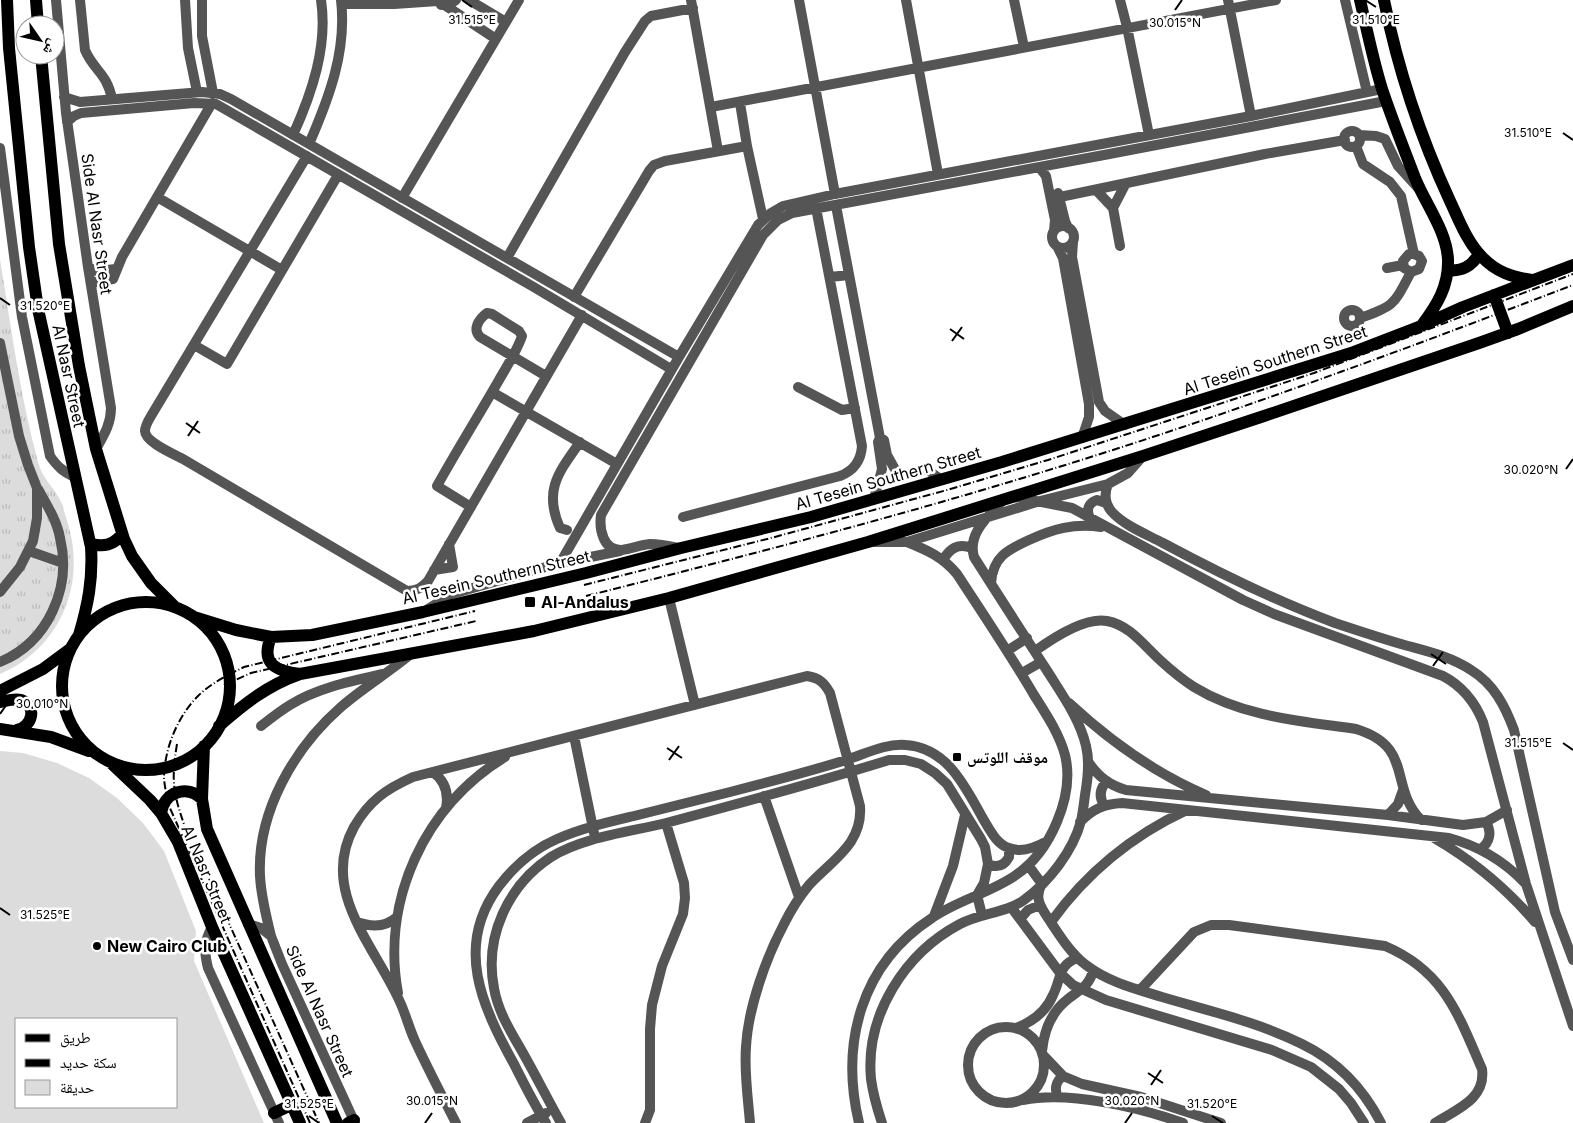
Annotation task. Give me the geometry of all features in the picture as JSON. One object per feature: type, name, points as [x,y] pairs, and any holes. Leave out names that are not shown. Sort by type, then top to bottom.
[{"type":"main road","name":"Al Nasr Street","points":[[7,0],[9,48],[27,228],[38,309],[90,543],[92,584],[89,602],[79,635]]},
{"type":"main road","points":[[36,0],[37,15]]},
{"type":"main road","points":[[1360,0],[1384,95],[1419,189],[1442,235],[1448,258],[1448,270],[1443,292],[1421,326]]},
{"type":"main road","points":[[1384,0],[1390,33],[1408,95],[1430,156],[1466,235],[1478,254],[1500,271],[1532,280]]},
{"type":"main road","points":[[1369,41],[1371,34],[1377,30],[1384,29],[1390,33]]},
{"type":"main road","name":"Al Nasr Street","points":[[42,65],[59,244],[79,366],[96,449],[122,534],[132,556],[141,570],[174,606]]},
{"type":"main road","points":[[1448,270],[1464,268],[1474,261],[1478,254]]},
{"type":"main road","name":"Al Tesein Southern Street","points":[[194,617],[236,630],[270,637],[312,635],[423,612],[811,517],[1082,438],[1351,354],[1494,295],[1573,265]]},
{"type":"main road","points":[[1494,295],[1508,333]]},
{"type":"main road","points":[[219,726],[257,695],[274,685],[300,674],[534,631],[669,598],[868,542],[1143,456],[1508,333],[1573,306]]},
{"type":"main road","points":[[90,543],[99,546],[108,545],[116,541],[122,534]]},
{"type":"main road","points":[[0,728],[59,740],[105,759],[128,768],[148,770],[167,767],[193,755],[204,746],[219,726],[226,711],[230,683],[228,669],[219,644],[208,629],[194,617],[174,606],[149,602],[124,604],[106,612],[90,623],[70,649],[64,666],[62,684],[66,713],[78,736],[88,747],[105,759]]},
{"type":"main road","points":[[270,637],[267,651],[270,663],[282,671],[300,674]]},
{"type":"main road","points":[[0,690],[43,670],[70,649]]},
{"type":"main road","points":[[0,702],[18,700],[30,708],[31,716],[29,723],[24,728],[17,730]]},
{"type":"main road","name":"Al Nasr Street","points":[[204,746],[202,799],[207,829],[337,1123]]},
{"type":"main road","name":"Al Nasr Street","points":[[105,759],[150,800],[161,813],[178,842],[212,927],[300,1123]]},
{"type":"main road","points":[[161,813],[165,800],[176,792],[190,792],[202,799]]},
{"type":"main road","points":[[277,1118],[291,1105]]},
{"type":"street","name":"Side Al Nasr Street","points":[[56,0],[67,122],[111,408],[111,419],[108,428],[96,449]]},
{"type":"street","points":[[80,0],[85,50],[93,64],[107,81],[108,100],[105,111]]},
{"type":"street","points":[[185,0],[188,48],[197,92]]},
{"type":"street","points":[[91,283],[110,281],[115,275],[116,269],[213,98],[202,36],[202,0]]},
{"type":"street","points":[[293,135],[307,102],[317,68],[323,29],[321,0]]},
{"type":"street","points":[[309,144],[328,100],[340,56],[342,2],[394,4],[453,3],[456,0]]},
{"type":"street","points":[[469,0],[506,22]]},
{"type":"street","points":[[402,198],[519,0]]},
{"type":"street","points":[[799,0],[835,194]]},
{"type":"street","points":[[906,0],[938,174]]},
{"type":"street","points":[[1014,0],[1024,47]]},
{"type":"street","points":[[1120,0],[1149,135]]},
{"type":"street","points":[[711,107],[740,103],[1127,27],[1229,4],[1276,0]]},
{"type":"street","points":[[1344,0],[1367,92]]},
{"type":"street","points":[[440,2],[496,39]]},
{"type":"street","points":[[507,258],[625,52],[645,21],[651,16],[692,4],[718,151]]},
{"type":"street","points":[[1229,4],[1251,116]]},
{"type":"street","points":[[317,68],[336,72]]},
{"type":"street","points":[[64,97],[80,102],[197,92],[213,98],[224,107],[338,175],[672,369]]},
{"type":"street","points":[[556,564],[566,554],[678,357],[763,235],[773,223],[784,216],[883,191],[938,174],[1251,116],[1367,92],[1384,95]]},
{"type":"street","points":[[621,550],[608,546],[602,536],[600,521],[606,503],[763,219],[783,206],[835,194],[883,191],[1099,156],[1346,109],[1384,95]]},
{"type":"street","points":[[1344,97],[1346,109]]},
{"type":"street","points":[[67,122],[81,113],[213,98],[231,99],[678,357]]},
{"type":"street","points":[[740,103],[763,219]]},
{"type":"street","points":[[1345,140],[1349,132],[1385,139],[1398,166],[1419,189]]},
{"type":"street","points":[[1345,140],[1349,146],[1356,146],[1360,142],[1359,135]]},
{"type":"street","points":[[1060,197],[1265,154],[1345,140]]},
{"type":"street","points":[[1097,145],[1099,156]]},
{"type":"street","points":[[574,297],[654,164],[747,146]]},
{"type":"street","points":[[1356,146],[1363,164],[1390,182],[1401,196],[1414,254]]},
{"type":"street","points":[[0,148],[22,317],[50,456],[60,469],[75,477]]},
{"type":"street","points":[[307,156],[147,423],[145,432],[149,440],[407,591],[421,588],[428,581],[582,315]]},
{"type":"street","points":[[1039,167],[1046,176],[1049,190],[1055,220],[1052,238],[1063,258],[1089,404],[1089,417],[1082,438]]},
{"type":"street","points":[[194,345],[226,364],[338,175]]},
{"type":"street","points":[[371,194],[377,183]]},
{"type":"street","points":[[1113,208],[1126,183]]},
{"type":"street","points":[[1049,190],[1057,191],[1068,228],[1073,232],[1072,257],[1099,402],[1105,411],[1125,425]]},
{"type":"street","points":[[1096,190],[1113,208],[1120,246]]},
{"type":"street","points":[[157,197],[282,270]]},
{"type":"street","points":[[683,517],[840,476],[851,470],[860,459],[862,446],[816,208]]},
{"type":"street","points":[[837,211],[880,438],[878,442],[882,469],[874,499]]},
{"type":"street","points":[[1054,231],[1059,227],[1068,228]]},
{"type":"street","points":[[1057,246],[1068,247],[1073,242]]},
{"type":"street","points":[[1360,318],[1391,305],[1407,269],[1406,257],[1414,254],[1419,256],[1422,264],[1417,271],[1407,269],[1388,268]]},
{"type":"street","points":[[88,267],[97,271],[116,269]]},
{"type":"street","points":[[830,278],[849,275]]},
{"type":"street","points":[[532,286],[538,276]]},
{"type":"street","points":[[471,507],[437,486],[492,392],[512,356],[521,340],[522,334],[492,314],[485,314],[476,326],[476,334],[480,337],[512,356],[546,376]]},
{"type":"street","points":[[646,353],[653,342]]},
{"type":"street","points":[[0,343],[19,436],[37,488],[58,528],[63,552],[62,582],[59,597],[51,616],[41,631],[21,651],[0,662]]},
{"type":"street","points":[[798,387],[842,410],[855,408]]},
{"type":"street","points":[[492,392],[617,464]]},
{"type":"street","points":[[880,438],[883,439],[887,455],[897,473],[907,475],[926,470],[942,480]]},
{"type":"street","points":[[567,530],[560,528],[552,488],[564,464],[580,442]]},
{"type":"street","points":[[868,542],[907,542],[1040,501],[1108,484],[1128,474],[1143,456]]},
{"type":"street","points":[[1108,484],[1106,503],[1112,512],[1124,522],[1256,591],[1336,623],[1457,661],[1489,684],[1500,698],[1514,730],[1555,912],[1573,960]]},
{"type":"street","points":[[0,592],[14,576],[29,551],[36,530],[37,488]]},
{"type":"street","points":[[597,498],[606,503]]},
{"type":"street","points":[[882,1123],[874,1099],[871,1057],[874,1035],[880,1015],[888,995],[899,977],[928,946],[960,924],[982,915],[1011,907],[1023,900],[1042,884],[1062,860],[1080,822],[1089,764],[1086,745],[1064,697],[974,558],[972,548],[976,533],[987,517],[1007,498],[1040,501],[1072,508],[1243,600],[1274,614],[1450,680],[1475,705],[1487,736],[1526,884],[1573,1026]]},
{"type":"street","points":[[1090,518],[1088,514],[1089,505],[1097,500],[1106,503]]},
{"type":"street","points":[[991,583],[995,566],[1008,550],[1056,528],[1082,525],[1108,528]]},
{"type":"street","points":[[859,1123],[852,1084],[851,1063],[853,1042],[863,1002],[871,984],[890,956],[918,928],[934,916],[1002,883],[1028,865],[1047,841],[1063,803],[1066,780],[1065,757],[1058,734],[1022,673],[957,574],[943,560],[927,550],[907,542]]},
{"type":"street","points":[[434,570],[454,567],[449,544]]},
{"type":"street","points":[[423,612],[452,594],[556,564],[649,544],[681,548]]},
{"type":"street","points":[[943,560],[952,548],[965,546],[972,548]]},
{"type":"street","points":[[29,551],[63,564]]},
{"type":"street","points":[[669,598],[695,705]]},
{"type":"street","points":[[1035,651],[1060,635],[1090,621],[1108,621],[1117,624],[1132,634],[1177,675],[1214,698],[1254,713],[1367,732],[1378,738],[1394,756],[1399,766],[1403,790],[1409,806],[1421,820]]},
{"type":"street","points":[[1007,651],[1027,638]]},
{"type":"street","points":[[1398,660],[1403,644]]},
{"type":"street","points":[[270,936],[262,897],[260,875],[261,852],[272,808],[282,784],[308,741],[324,724],[342,706],[387,674],[412,653]]},
{"type":"street","points":[[1022,673],[1042,662]]},
{"type":"street","points":[[261,726],[291,704],[322,691],[354,681],[387,674]]},
{"type":"street","points":[[456,1123],[415,1041],[400,1002],[349,906],[344,889],[342,870],[344,852],[350,834],[361,815],[375,799],[393,786],[413,777],[807,676],[817,678],[825,684],[830,693],[860,806],[860,824],[854,839],[799,897],[771,951],[761,979],[750,1021],[746,1059],[750,1123]]},
{"type":"street","points":[[1064,697],[1088,721],[1127,751],[1169,777],[1216,799]]},
{"type":"street","points":[[574,736],[596,840]]},
{"type":"street","points":[[543,1119],[486,1011],[475,968],[474,948],[480,923],[488,903],[506,876],[534,850],[558,838],[593,826],[756,786],[848,760],[891,745],[921,747],[947,762],[957,773],[996,839],[1009,848],[1022,850],[1035,848],[1047,841]]},
{"type":"street","points":[[400,1002],[395,968],[395,934],[400,899],[412,864],[432,827],[446,808],[477,776],[514,751]]},
{"type":"street","points":[[561,1123],[504,1018],[492,978],[493,946],[502,914],[513,895],[526,878],[542,864],[569,847],[666,823],[889,760],[905,760],[921,764],[935,772],[947,784],[985,847],[988,864],[984,884],[977,895],[982,915]]},
{"type":"street","points":[[1089,764],[1106,782],[1126,790],[1388,815],[1462,825],[1486,822],[1507,810]]},
{"type":"street","points":[[433,772],[444,785],[447,796],[446,808]]},
{"type":"street","points":[[764,796],[771,786],[767,782]]},
{"type":"street","points":[[1104,805],[1101,795],[1102,788],[1106,782]]},
{"type":"street","points":[[756,786],[753,792],[764,796]]},
{"type":"street","points":[[1388,815],[1398,804],[1403,790]]},
{"type":"street","points":[[764,796],[799,897]]},
{"type":"street","points":[[1080,822],[1104,805],[1122,803],[1449,838],[1481,849],[1504,863],[1526,884]]},
{"type":"street","points":[[1329,825],[1330,809]]},
{"type":"street","points":[[1050,922],[1078,887],[1111,856],[1147,830],[1187,810]]},
{"type":"street","points":[[934,916],[952,866],[965,814]]},
{"type":"street","points":[[1481,849],[1490,836],[1486,822]]},
{"type":"street","points":[[646,1123],[650,1110],[650,1029],[652,1005],[662,966],[683,914],[685,898],[684,883],[666,823]]},
{"type":"street","points":[[1430,836],[1490,876],[1516,900],[1540,927]]},
{"type":"street","points":[[988,864],[1002,865],[1008,857],[1009,848]]},
{"type":"street","points":[[1028,865],[1042,884]]},
{"type":"street","points":[[1042,884],[1038,894],[1040,905],[1050,922],[1078,958],[1093,970],[1123,985],[1254,1025],[1301,1044],[1330,1061],[1356,1085],[1367,1098],[1381,1123]]},
{"type":"street","points":[[1020,919],[1028,910],[1040,905]]},
{"type":"street","points":[[1011,907],[1060,973],[1074,985],[1112,1002],[1272,1050],[1311,1067],[1339,1089],[1364,1123]]},
{"type":"street","points":[[357,922],[378,925],[389,922],[397,917]]},
{"type":"street","name":"Side Al Nasr Street","points":[[248,924],[261,928],[270,936],[352,1122]]},
{"type":"street","points":[[1140,990],[1194,932],[1211,924],[1229,924],[1385,946],[1400,952],[1415,961],[1439,984],[1460,1020],[1482,1069],[1484,1078],[1478,1094],[1435,1123]]},
{"type":"street","points":[[212,927],[205,946],[208,968],[277,1118]]},
{"type":"street","points":[[1016,1028],[1034,1020],[1048,1005],[1057,987],[1060,973],[1067,963],[1078,958]]},
{"type":"street","points":[[1017,1101],[1033,1091],[1043,1074],[1043,1040],[1051,1018],[1067,1000],[1088,983],[1093,970]]},
{"type":"street","points":[[1183,1123],[1139,1109],[1058,1097],[999,1102],[982,1094],[970,1078],[968,1068],[972,1048],[986,1033],[1006,1027],[1016,1028],[1032,1037],[1042,1054],[1064,1076],[1082,1084],[1141,1097],[1220,1123]]},
{"type":"street","points":[[1058,1097],[1056,1087],[1058,1080],[1064,1076]]},
{"type":"street","points":[[527,1123],[543,1119],[553,1109]]},
{"type":"green space","points":[[0,259],[26,412],[40,468],[62,504],[69,526],[74,569],[66,607],[58,624],[33,653],[18,665],[0,674]]},
{"type":"green space","name":"New Cairo Club","points":[[0,751],[23,753],[57,763],[89,778],[117,798],[143,823],[164,851],[196,931],[194,961],[264,1123],[0,1123]]},
{"type":"railway","points":[[584,585],[771,538],[947,490],[1048,460],[1314,373],[1573,274]]},
{"type":"railway","points":[[586,596],[856,526],[1056,468],[1292,389],[1573,285]]},
{"type":"railway","points":[[310,1123],[169,806],[164,776],[170,743],[184,713],[198,696],[214,683],[244,667],[475,611]]},
{"type":"railway","points":[[224,685],[251,673],[476,621]]},
{"type":"railway","points":[[177,744],[174,786],[185,827]]},
{"type":"railway","points":[[209,879],[319,1123]]},
{"type":"place","name":"Al-Andalus","points":[[530,602]]},
{"type":"place","name":"موقف اللوتس","points":[[957,757]]},
{"type":"place","name":"New Cairo Club","points":[[97,946]]}]
